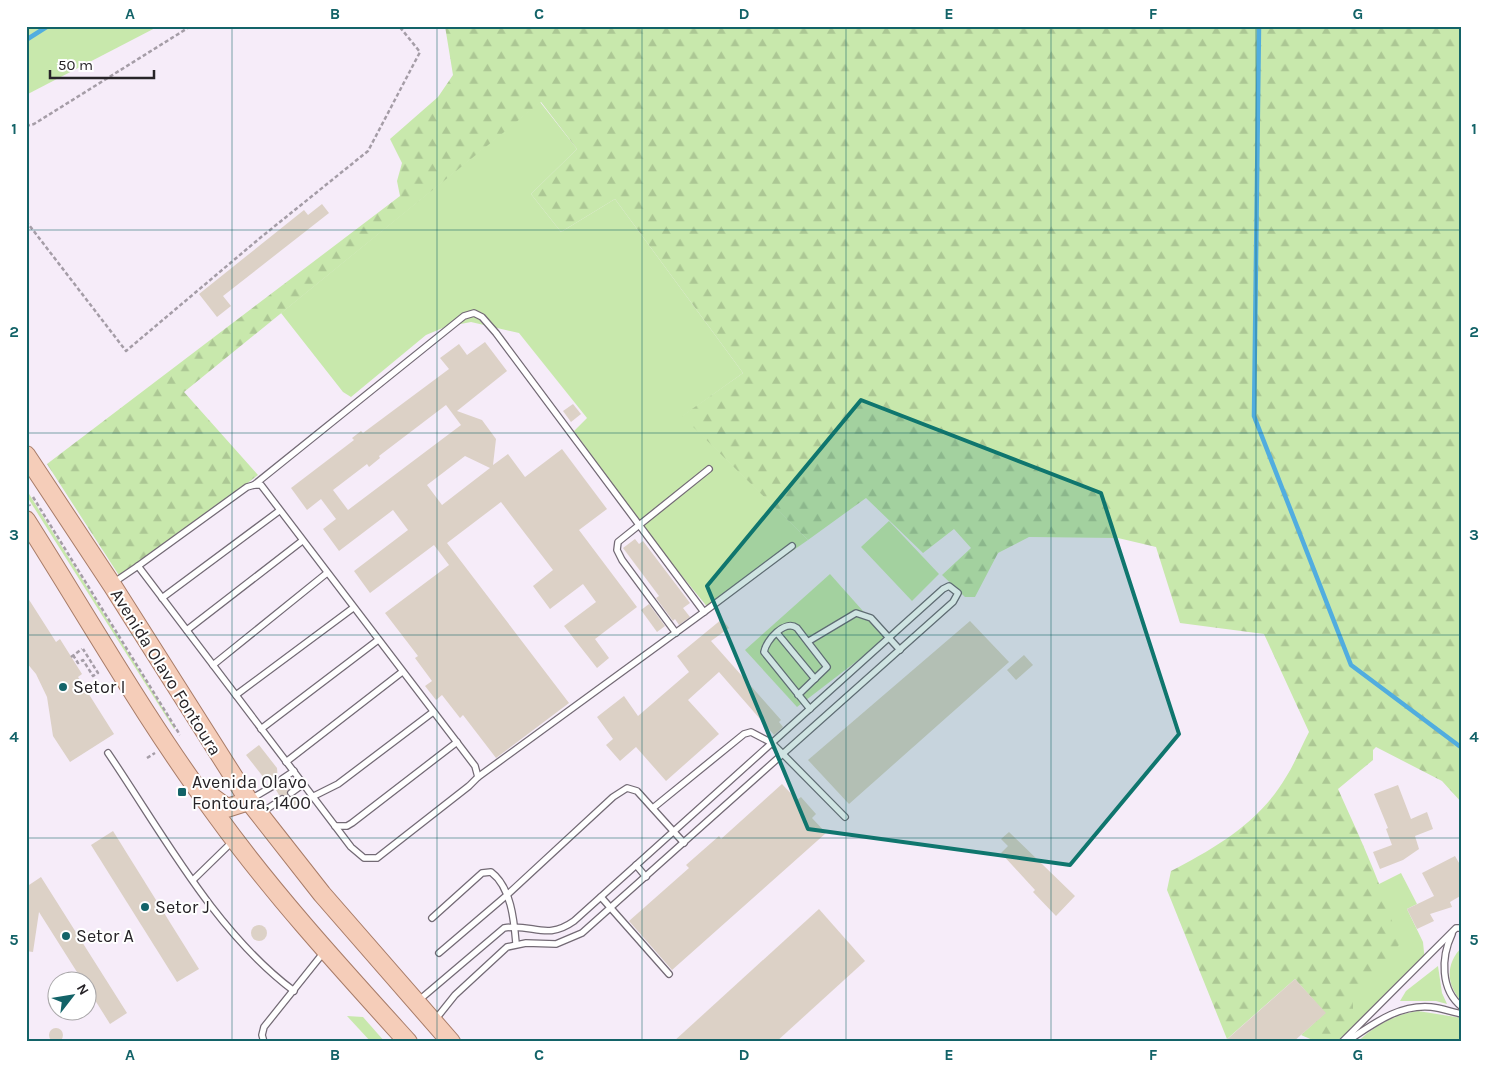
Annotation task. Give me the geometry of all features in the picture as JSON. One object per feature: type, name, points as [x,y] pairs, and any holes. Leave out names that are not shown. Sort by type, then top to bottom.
[{"type":"main road","name":"Avenida Olavo Fontoura","points":[[26,455],[112,585],[254,808],[322,894],[451,1042]]},
{"type":"main road","name":"Avenida Olavo Fontoura","points":[[28,527],[198,790],[234,839],[325,951],[408,1042]]},
{"type":"main road","points":[[198,790],[227,808],[254,808]]},
{"type":"lane","points":[[112,585],[247,487],[254,484],[464,316],[474,313],[482,317],[496,333],[704,612]]},
{"type":"lane","points":[[676,632],[622,560],[617,550],[618,542],[638,524],[709,469]]},
{"type":"lane","points":[[254,484],[261,485],[457,742],[475,766],[478,778]]},
{"type":"lane","points":[[162,598],[279,511]]},
{"type":"lane","points":[[187,630],[302,541]]},
{"type":"lane","points":[[138,566],[302,785],[351,847],[364,858],[377,858],[478,778],[792,546]]},
{"type":"lane","points":[[213,665],[327,574]]},
{"type":"lane","points":[[416,1002],[504,928],[514,926],[552,932],[564,929],[943,589],[949,586],[958,593],[954,602],[582,933],[556,944],[516,944],[507,947],[456,994],[433,1022]]},
{"type":"lane","points":[[236,695],[353,608]]},
{"type":"lane","points":[[809,641],[856,613],[871,618],[900,650]]},
{"type":"lane","points":[[798,695],[827,667],[809,641],[793,624],[787,625],[768,641],[764,652],[798,695],[810,709]]},
{"type":"lane","points":[[777,634],[815,679]]},
{"type":"lane","points":[[261,729],[378,640]]},
{"type":"lane","points":[[286,762],[402,672]]},
{"type":"lane","points":[[312,797],[338,784],[433,712]]},
{"type":"lane","points":[[653,808],[744,734],[758,734],[784,754],[846,817]]},
{"type":"lane","points":[[335,826],[352,824],[457,742]]},
{"type":"lane","points":[[108,753],[193,880],[252,955],[294,991]]},
{"type":"lane","points":[[282,779],[294,772]]},
{"type":"lane","points":[[292,792],[302,785]]},
{"type":"lane","points":[[254,808],[273,786]]},
{"type":"lane","points":[[439,953],[507,895],[619,792],[627,788],[637,791],[684,843]]},
{"type":"lane","points":[[254,808],[282,799]]},
{"type":"lane","points":[[193,880],[234,839]]},
{"type":"lane","points":[[636,865],[646,877]]},
{"type":"lane","points":[[432,918],[482,873],[491,872],[498,877],[507,895],[516,944]]},
{"type":"lane","points":[[601,897],[669,974]]},
{"type":"lane","points":[[1459,928],[1447,945],[1443,966],[1454,1000],[1462,1006]]},
{"type":"lane","points":[[1344,1042],[1459,928]]},
{"type":"lane","points":[[264,1042],[262,1035],[264,1027],[325,951]]},
{"type":"lane","points":[[1344,1042],[1383,1018],[1408,1008],[1431,1007],[1462,1014]]},
{"type":"path","points":[[26,126],[34,124],[191,26]]},
{"type":"path","points":[[26,221],[126,351],[260,238],[368,151],[420,52],[400,26]]},
{"type":"path","points":[[31,494],[175,724],[181,737]]},
{"type":"path","points":[[82,649],[98,674],[93,676],[83,660],[78,663],[72,656],[82,649],[87,646]]},
{"type":"path","points":[[147,758],[152,755]]},
{"type":"highlighted area","points":[[861,400],[1101,493],[1179,734],[1070,865],[808,829],[707,586]]},
{"type":"green space","points":[[26,26],[159,26],[26,95]]},
{"type":"green space","points":[[445,26],[1462,26],[1462,803],[1442,781],[1376,747],[1373,750],[1373,760],[1338,789],[1380,885],[1399,945],[1353,1001],[1353,1016],[1338,1032],[1315,1041],[1301,1035],[1325,1013],[1295,979],[1227,1039],[1167,890],[1171,871],[1220,843],[1250,820],[1263,807],[1289,772],[1309,732],[1264,634],[1180,623],[1156,547],[1118,538],[1029,537],[998,553],[975,597],[965,597],[942,575],[971,548],[954,529],[923,553],[866,498],[808,540],[682,416],[743,373],[615,199],[561,232],[531,194],[577,149],[541,102],[184,392],[258,475],[122,580],[47,464],[400,196],[397,181],[402,163],[390,139],[438,97],[453,75]]},
{"type":"green space","points":[[540,102],[577,149],[531,194],[561,232],[615,199],[743,373],[683,416],[808,540],[709,609],[655,543],[574,431],[587,418],[519,333],[471,322],[445,327],[426,335],[351,397],[343,392],[281,313]]},
{"type":"green space","points":[[26,489],[175,728],[174,729],[26,495]]},
{"type":"green space","points":[[889,521],[939,574],[912,601],[861,547]]},
{"type":"green space","points":[[830,574],[887,638],[797,707],[745,650]]},
{"type":"green space","points":[[1401,873],[1417,904],[1407,909],[1423,942],[1425,962],[1336,1042],[1316,1042],[1379,884]]},
{"type":"green space","points":[[1462,947],[1462,1002],[1450,982],[1450,967],[1456,954]]},
{"type":"green space","points":[[1438,966],[1442,993],[1447,1004],[1436,1001],[1400,1001],[1406,991]]},
{"type":"green space","points":[[1418,1011],[1462,1018],[1462,1042],[1357,1042],[1385,1022],[1401,1015]]},
{"type":"green space","points":[[347,1016],[363,1017],[385,1042],[371,1042]]},
{"type":"building","points":[[322,204],[329,213],[223,296],[231,306],[217,317],[199,294],[304,210],[308,215]]},
{"type":"building","points":[[485,342],[507,371],[457,411],[482,420],[496,439],[493,465],[508,454],[525,477],[562,449],[607,509],[579,530],[637,607],[595,639],[609,658],[597,668],[564,626],[596,602],[583,584],[550,609],[533,586],[553,570],[501,502],[447,543],[569,703],[496,758],[463,715],[460,718],[442,695],[436,700],[425,686],[432,681],[415,658],[418,656],[385,613],[449,565],[434,545],[370,593],[354,571],[408,530],[393,510],[339,551],[323,529],[336,519],[321,499],[307,510],[291,488],[354,440],[352,438],[361,431],[363,433],[449,369],[440,358],[459,344],[467,355]],"holes":[[[446,405],[461,425],[348,510],[333,490],[367,464],[369,467],[380,458],[379,456]],[[465,456],[490,468],[442,505],[427,485]]]},
{"type":"building","points":[[573,404],[581,414],[571,422],[563,411]]},
{"type":"building","points":[[635,539],[639,544],[643,541],[690,603],[683,608],[690,617],[679,625],[675,619],[673,621],[656,598],[659,596],[623,548]]},
{"type":"building","name":"Setor I","points":[[26,595],[56,642],[60,639],[82,674],[78,677],[114,734],[70,762],[53,736],[47,697],[36,674],[26,662]]},
{"type":"building","points":[[649,604],[665,626],[657,632],[641,610]]},
{"type":"building","points":[[722,619],[729,628],[711,641],[781,720],[779,722],[783,727],[774,735],[719,672],[688,700],[719,734],[666,781],[636,747],[620,761],[606,745],[613,739],[597,717],[624,696],[638,716],[689,672],[677,656]]},
{"type":"building","points":[[970,621],[1009,662],[849,804],[808,760]]},
{"type":"building","points":[[1024,655],[1033,665],[1016,680],[1007,670]]},
{"type":"building","points":[[259,745],[277,768],[278,782],[285,783],[289,789],[287,795],[294,796],[299,803],[290,810],[285,803],[286,796],[279,795],[276,790],[277,783],[264,778],[246,755]]},
{"type":"building","points":[[782,784],[797,800],[801,797],[816,814],[812,818],[826,833],[672,970],[629,921],[689,868],[686,865],[719,836],[721,839]]},
{"type":"building","points":[[1398,785],[1411,819],[1427,812],[1433,829],[1415,836],[1419,849],[1403,860],[1380,869],[1373,852],[1392,845],[1386,829],[1388,828],[1374,794]]},
{"type":"building","name":"Setor J","points":[[113,831],[199,969],[177,982],[91,845]]},
{"type":"building","points":[[1009,832],[1075,896],[1056,916],[1033,892],[1035,890],[1001,853],[1008,846],[1001,839]]},
{"type":"building","points":[[1455,856],[1462,868],[1462,895],[1450,902],[1452,907],[1430,914],[1434,921],[1417,929],[1407,909],[1434,896],[1422,873]]},
{"type":"building","name":"Setor A","points":[[41,877],[127,1013],[110,1024],[98,1005],[98,970],[76,970],[39,912],[33,952],[26,951],[26,887]]},
{"type":"building","points":[[819,909],[865,961],[776,1042],[673,1042]]},
{"type":"building","points":[[259,925],[267,933],[259,941],[251,933]]},
{"type":"building","points":[[1295,979],[1326,1013],[1293,1042],[1224,1042]]},
{"type":"building","points":[[53,1028],[59,1028],[63,1035],[59,1042],[53,1042],[49,1038],[49,1032]]},
{"type":"waterway","points":[[26,40],[48,26]]},
{"type":"waterway","points":[[1259,26],[1254,416],[1351,665],[1462,748]]},
{"type":"place","name":"Setor I","points":[[63,687]]},
{"type":"place","name":"Avenida Olavo Fontoura, 1400","points":[[182,792]]},
{"type":"place","name":"Setor J","points":[[145,907]]},
{"type":"place","name":"Setor A","points":[[66,936]]}]
